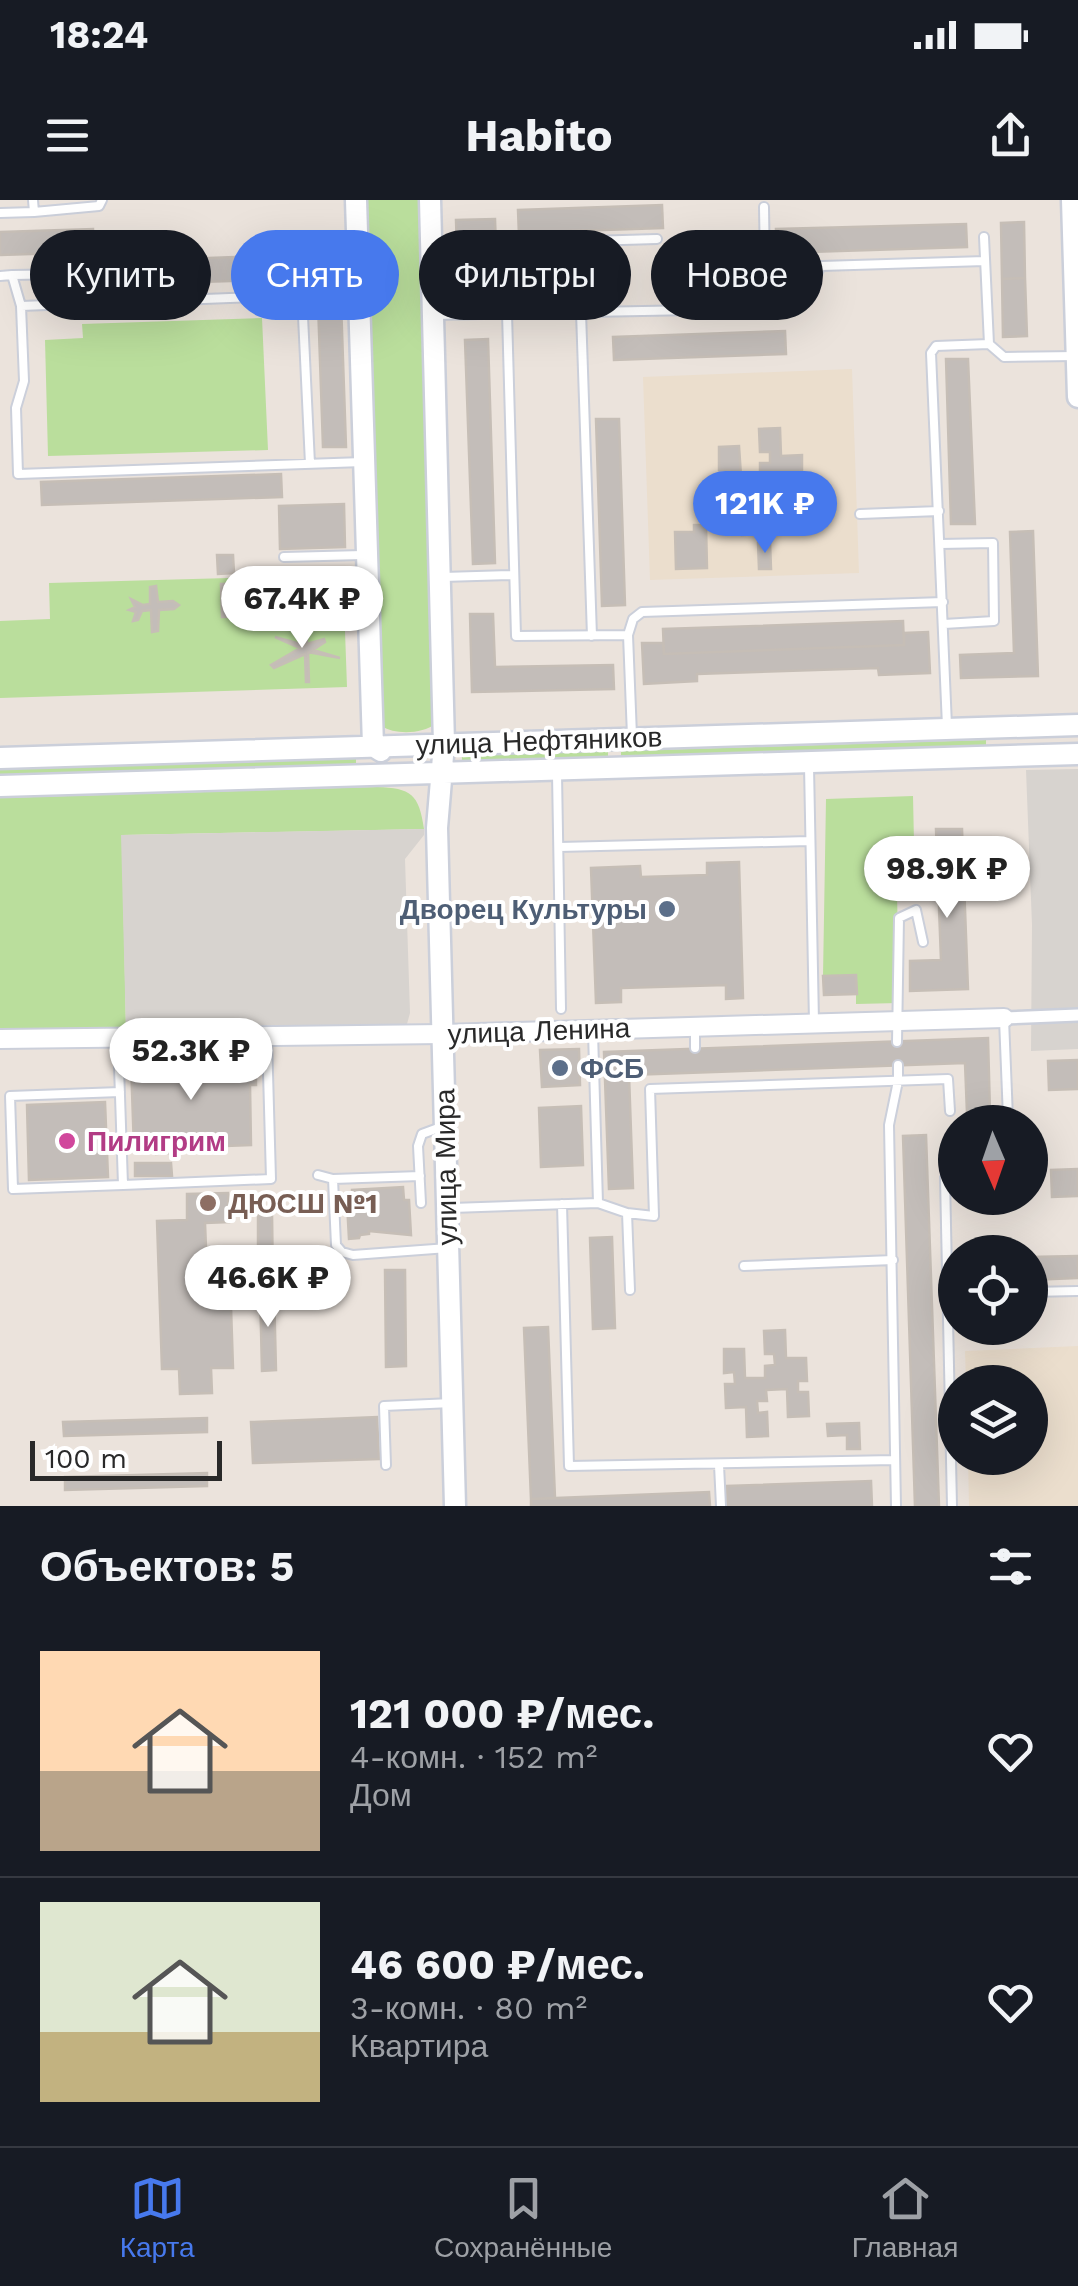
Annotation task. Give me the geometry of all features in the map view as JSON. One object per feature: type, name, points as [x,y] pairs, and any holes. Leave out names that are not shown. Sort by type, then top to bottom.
[{"type":"main road","points":[[356,200],[357,230]]},
{"type":"main road","name":"улица Мира","points":[[430,200],[431,230]]},
{"type":"main road","points":[[1072,200],[1076,222],[1078,397]]},
{"type":"main road","points":[[359,320],[373,746],[418,773]]},
{"type":"main road","name":"улица Мира","points":[[434,320],[444,744],[437,828],[455,1506]]},
{"type":"main road","name":"улица Нефтяников","points":[[0,758],[1078,726]]},
{"type":"main road","points":[[615,767],[623,739]]},
{"type":"main road","name":"улица Нефтяников","points":[[0,786],[1078,754]]},
{"type":"main road","name":"улица Мира","points":[[418,773],[430,798],[437,828]]},
{"type":"street","name":"улица Ленина","points":[[0,1039],[442,1034],[1078,1015]]},
{"type":"lane","points":[[33,200],[34,212]]},
{"type":"lane","points":[[0,213],[98,206],[102,200]]},
{"type":"lane","points":[[764,208],[764,230]]},
{"type":"lane","points":[[984,237],[989,344]]},
{"type":"lane","points":[[823,266],[986,261]]},
{"type":"lane","points":[[0,276],[30,275]]},
{"type":"lane","points":[[12,276],[20,306],[24,381],[16,408],[18,474],[363,462]]},
{"type":"lane","points":[[20,306],[231,298]]},
{"type":"lane","points":[[303,320],[310,464]]},
{"type":"lane","points":[[507,320],[516,636],[628,635]]},
{"type":"lane","points":[[581,320],[592,636]]},
{"type":"lane","points":[[948,730],[933,349],[989,344],[1004,357],[1077,356]]},
{"type":"lane","points":[[860,514],[939,511]]},
{"type":"lane","points":[[940,544],[992,543],[994,621],[944,624]]},
{"type":"lane","points":[[284,557],[367,554]]},
{"type":"lane","points":[[441,577],[514,574]]},
{"type":"lane","points":[[623,739],[628,635],[633,620],[642,612],[943,602]]},
{"type":"lane","points":[[809,762],[814,1023]]},
{"type":"lane","points":[[556,769],[562,1009]]},
{"type":"lane","points":[[559,847],[809,841]]},
{"type":"lane","points":[[897,1042],[900,918],[916,910],[923,942]]},
{"type":"lane","points":[[1004,1018],[1007,1105]]},
{"type":"lane","points":[[694,1026],[695,1048]]},
{"type":"lane","points":[[592,1030],[598,1203]]},
{"type":"lane","points":[[118,1037],[123,1185]]},
{"type":"lane","points":[[120,1092],[10,1096],[13,1188],[271,1179],[267,1037]]},
{"type":"lane","points":[[896,1506],[890,1125],[898,1065]]},
{"type":"lane","points":[[696,1072],[696,1087]]},
{"type":"lane","points":[[447,1208],[598,1203],[627,1213],[654,1216],[650,1089],[948,1079],[950,1105]]},
{"type":"lane","points":[[420,1203],[418,1146],[422,1134],[445,1126]]},
{"type":"lane","points":[[318,1175],[333,1179],[420,1176]]},
{"type":"lane","points":[[333,1179],[336,1245],[342,1252],[353,1255],[448,1248]]},
{"type":"lane","points":[[562,1204],[568,1466],[894,1460]]},
{"type":"lane","points":[[627,1213],[630,1290]]},
{"type":"lane","points":[[744,1266],[893,1260]]},
{"type":"lane","points":[[1048,1292],[1078,1291]]},
{"type":"lane","points":[[951,1345],[952,1506]]},
{"type":"lane","points":[[386,1465],[384,1406],[452,1403]]},
{"type":"lane","points":[[718,1465],[721,1506]]},
{"type":"shaded area","points":[[852,369],[859,573],[650,580],[643,377]]},
{"type":"shaded area","points":[[1078,769],[1078,1049],[1031,1051],[1032,925],[1026,770]]},
{"type":"shaded area","points":[[424,829],[424,835],[405,859],[410,1013],[403,1027],[126,1031],[121,835]]},
{"type":"shaded area","points":[[1078,1346],[1078,1506],[969,1506],[968,1475],[1048,1475],[1048,1365],[965,1365],[965,1351]]},
{"type":"green space","points":[[363,200],[421,200],[419,320],[424,320],[435,724],[408,732],[382,726],[367,320],[399,320],[399,230],[364,230]]},
{"type":"green space","points":[[262,320],[268,450],[48,456],[45,340],[83,338],[82,324]]},
{"type":"green space","points":[[343,575],[347,687],[0,698],[0,621],[50,619],[49,583]]},
{"type":"green space","points":[[986,740],[986,747],[621,758],[621,751]]},
{"type":"green space","points":[[608,751],[608,759],[462,763],[462,755]]},
{"type":"green space","points":[[356,758],[356,766],[0,776],[0,768]]},
{"type":"green space","points":[[377,787],[411,795],[424,829],[122,835],[126,1031],[0,1034],[0,798]]},
{"type":"green space","points":[[913,796],[915,889],[897,890],[899,1003],[856,1004],[856,975],[823,976],[826,799]]},
{"type":"building","points":[[662,205],[663,228],[519,230],[518,210]]},
{"type":"building","points":[[495,219],[495,230],[456,230],[456,220]]},
{"type":"building","points":[[1024,222],[1025,278],[1002,279],[1001,223]]},
{"type":"building","points":[[966,224],[967,247],[823,252],[823,230],[776,229]]},
{"type":"building","points":[[30,231],[30,254],[0,255],[0,232]]},
{"type":"building","points":[[231,257],[231,281],[211,282],[211,258]]},
{"type":"building","points":[[1025,278],[1027,336],[1003,337],[1002,279]]},
{"type":"building","points":[[319,320],[342,320],[346,447],[323,447]]},
{"type":"building","points":[[785,331],[786,354],[614,360],[613,337]]},
{"type":"building","points":[[488,339],[495,563],[473,564],[465,340]]},
{"type":"building","points":[[946,359],[968,359],[975,524],[951,524]]},
{"type":"building","points":[[596,419],[619,419],[625,605],[602,606]]},
{"type":"building","points":[[780,428],[781,456],[802,455],[802,478],[793,479],[793,490],[803,490],[804,514],[783,515],[782,487],[762,487],[762,499],[752,499],[753,511],[763,510],[763,534],[742,535],[741,505],[721,506],[720,482],[730,481],[729,470],[719,470],[719,447],[739,446],[741,476],[760,476],[760,463],[770,463],[770,452],[760,452],[759,429]]},
{"type":"building","points":[[281,474],[282,497],[42,505],[41,482]]},
{"type":"building","points":[[344,504],[345,547],[280,549],[279,506]]},
{"type":"building","points":[[694,525],[706,525],[707,568],[676,569],[675,532],[694,532]]},
{"type":"building","points":[[1033,531],[1038,676],[961,678],[960,655],[1014,653],[1010,532]]},
{"type":"building","points":[[770,542],[771,569],[759,569],[758,543]]},
{"type":"building","points":[[217,555],[233,555],[234,573],[218,574]]},
{"type":"building","points":[[289,582],[291,615],[222,617],[221,584]]},
{"type":"building","points":[[156,586],[158,602],[173,601],[179,605],[159,610],[158,631],[152,632],[151,610],[142,611],[138,620],[133,621],[136,612],[129,610],[135,607],[131,599],[150,604],[150,587]]},
{"type":"building","points":[[470,614],[493,614],[495,667],[613,665],[614,689],[472,692]]},
{"type":"building","points":[[306,615],[307,644],[324,639],[313,650],[340,658],[308,652],[309,682],[305,654],[274,668],[271,665],[300,648],[275,637],[304,645]]},
{"type":"building","points":[[903,621],[904,645],[664,654],[663,629]]},
{"type":"building","points":[[928,632],[930,673],[879,675],[878,668],[697,674],[697,681],[644,684],[642,643],[663,643],[664,654],[904,645],[904,633]]},
{"type":"building","points":[[936,829],[962,829],[968,989],[910,991],[910,961],[941,960]]},
{"type":"building","name":"Дворец Культуры","points":[[739,862],[743,998],[726,999],[726,985],[621,988],[621,1002],[596,1003],[591,868],[640,866],[641,877],[707,875],[707,863]]},
{"type":"building","points":[[856,975],[857,994],[824,995],[823,976]]},
{"type":"building","points":[[988,1038],[990,1105],[967,1105],[965,1063],[629,1075],[633,1188],[609,1189],[604,1052]]},
{"type":"building","name":"ФСБ","points":[[579,1049],[580,1085],[542,1087],[540,1050]]},
{"type":"building","points":[[168,1054],[168,1061],[249,1058],[249,1072],[256,1071],[256,1085],[250,1085],[251,1145],[170,1148],[170,1153],[156,1154],[155,1148],[134,1149],[131,1062],[154,1061],[154,1055]]},
{"type":"building","points":[[1078,1060],[1078,1089],[1049,1090],[1048,1061]]},
{"type":"building","name":"Пилигрим","points":[[105,1102],[108,1177],[29,1180],[27,1105]]},
{"type":"building","points":[[581,1106],[583,1165],[541,1167],[539,1108]]},
{"type":"building","points":[[926,1135],[939,1506],[915,1506],[903,1136]]},
{"type":"building","points":[[135,1163],[171,1163],[172,1176],[135,1176]]},
{"type":"building","points":[[1078,1169],[1078,1196],[1052,1197],[1051,1170]]},
{"type":"building","points":[[403,1187],[404,1200],[409,1200],[411,1235],[369,1231],[349,1239],[347,1203],[352,1203],[352,1190]]},
{"type":"building","points":[[228,1193],[229,1222],[205,1223],[206,1248],[229,1247],[233,1368],[211,1368],[212,1393],[180,1394],[179,1369],[162,1369],[157,1221],[187,1220],[187,1194]]},
{"type":"building","points":[[272,1213],[273,1285],[258,1285],[258,1214]]},
{"type":"building","points":[[612,1237],[615,1328],[593,1329],[590,1238]]},
{"type":"building","points":[[1078,1256],[1078,1278],[1048,1279],[1048,1257]]},
{"type":"building","points":[[385,1270],[405,1270],[406,1366],[386,1367]]},
{"type":"building","points":[[260,1290],[274,1290],[276,1370],[262,1371]]},
{"type":"building","points":[[548,1327],[555,1498],[531,1499],[524,1328]]},
{"type":"building","points":[[785,1330],[786,1358],[806,1358],[807,1381],[798,1381],[798,1392],[808,1392],[809,1416],[788,1417],[787,1389],[766,1390],[767,1401],[757,1401],[758,1413],[767,1412],[768,1436],[747,1437],[746,1407],[726,1408],[725,1384],[735,1384],[734,1372],[724,1373],[724,1349],[744,1349],[745,1378],[765,1378],[765,1366],[775,1365],[774,1354],[765,1354],[764,1331]]},
{"type":"building","points":[[377,1417],[379,1459],[253,1463],[251,1422]]},
{"type":"building","points":[[207,1418],[207,1432],[64,1436],[63,1422]]},
{"type":"building","points":[[859,1423],[860,1449],[847,1449],[847,1435],[828,1436],[827,1424]]},
{"type":"building","points":[[207,1473],[207,1486],[65,1490],[65,1477]]},
{"type":"building","points":[[871,1481],[872,1506],[727,1506],[727,1486]]},
{"type":"building","points":[[709,1492],[710,1506],[531,1506],[531,1499]]},
{"type":"place","name":"Дворец Культуры","points":[[667,909]]},
{"type":"place","name":"ФСБ","points":[[560,1068]]},
{"type":"place","name":"Пилигрим","points":[[67,1141]]},
{"type":"place","name":"ДЮСШ №1","points":[[208,1203]]}]
